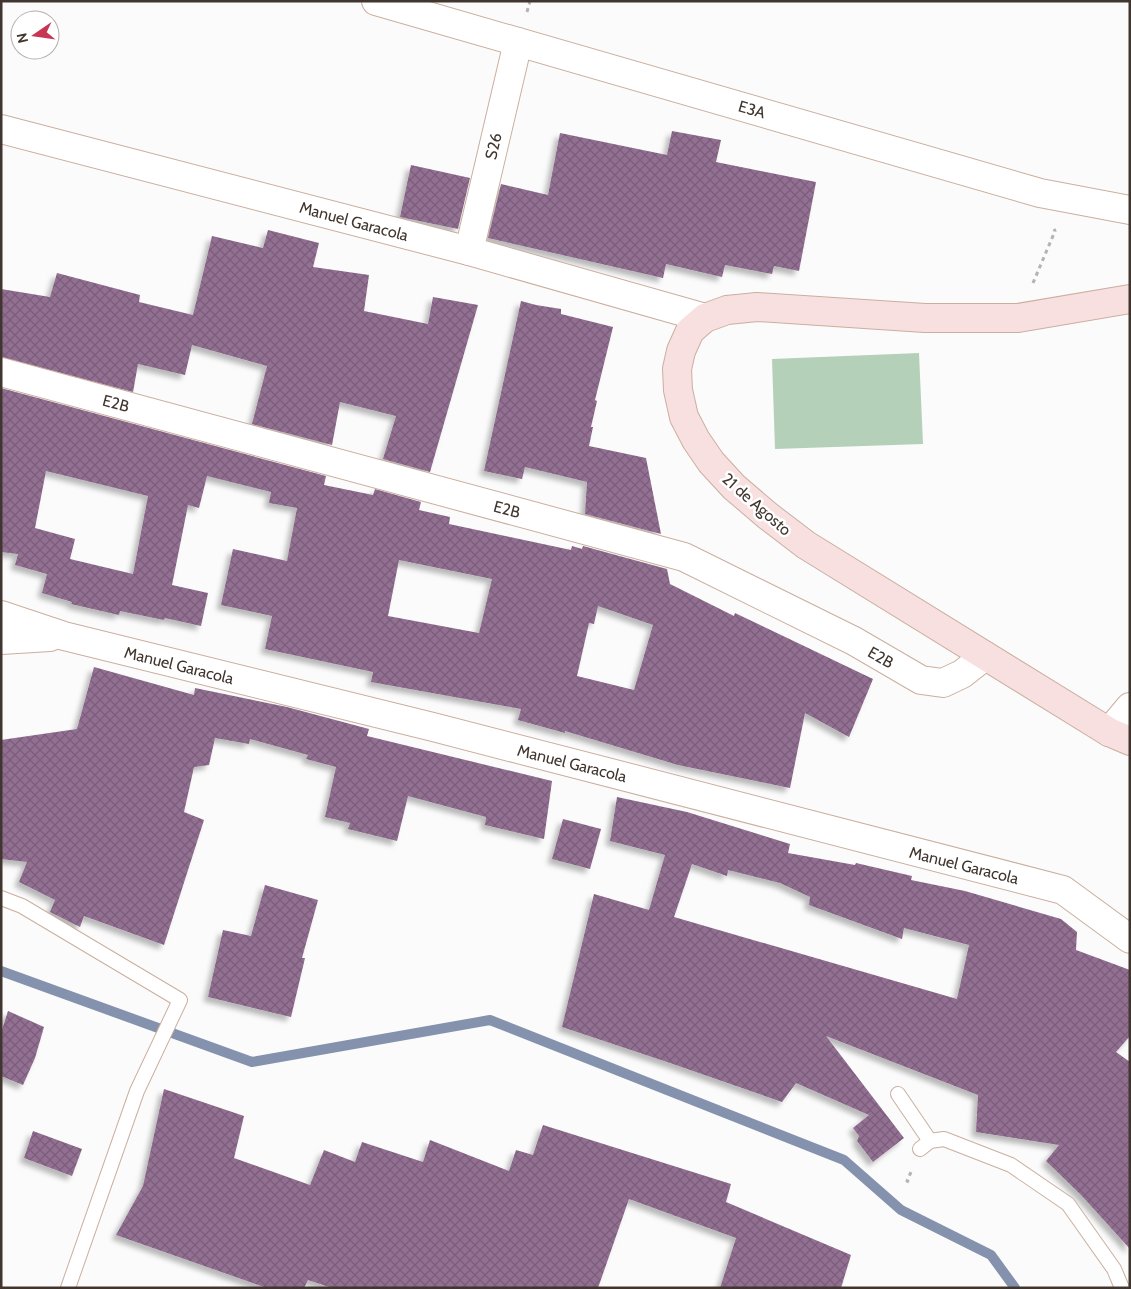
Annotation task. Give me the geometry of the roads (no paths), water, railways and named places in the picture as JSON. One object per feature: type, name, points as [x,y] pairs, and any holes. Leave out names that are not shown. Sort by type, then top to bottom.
[{"type":"street","name":"E3A","points":[[376,1],[1040,193],[1130,210]]},
{"type":"street","name":"S26","points":[[469,251],[518,42]]},
{"type":"street","name":"Manuel Garacola","points":[[1,129],[469,251],[705,318]]},
{"type":"street","name":"21 de Agosto","points":[[1119,737],[806,545],[768,516],[734,487],[711,462],[696,440],[684,417],[678,390],[677,369],[681,351],[690,331],[705,318],[727,310],[757,307],[925,318],[1018,318],[1130,299]]},
{"type":"street","name":"E2B","points":[[1,372],[684,557],[854,641],[921,680],[943,683],[962,674],[985,656]]},
{"type":"street","name":"Manuel Garacola","points":[[1,615],[64,636],[433,727],[1063,890],[1130,939]]},
{"type":"street","points":[[1,640],[64,636]]},
{"type":"street","points":[[1119,737],[1130,708]]},
{"type":"lane","points":[[1,898],[22,906],[180,1000],[137,1092],[68,1288]]},
{"type":"lane","points":[[898,1094],[925,1145],[944,1139],[1011,1165],[1068,1204],[1114,1269],[1122,1288]]},
{"type":"waterway","points":[[1,971],[252,1062],[490,1020],[844,1160],[901,1210],[991,1255],[1015,1288]]}]
